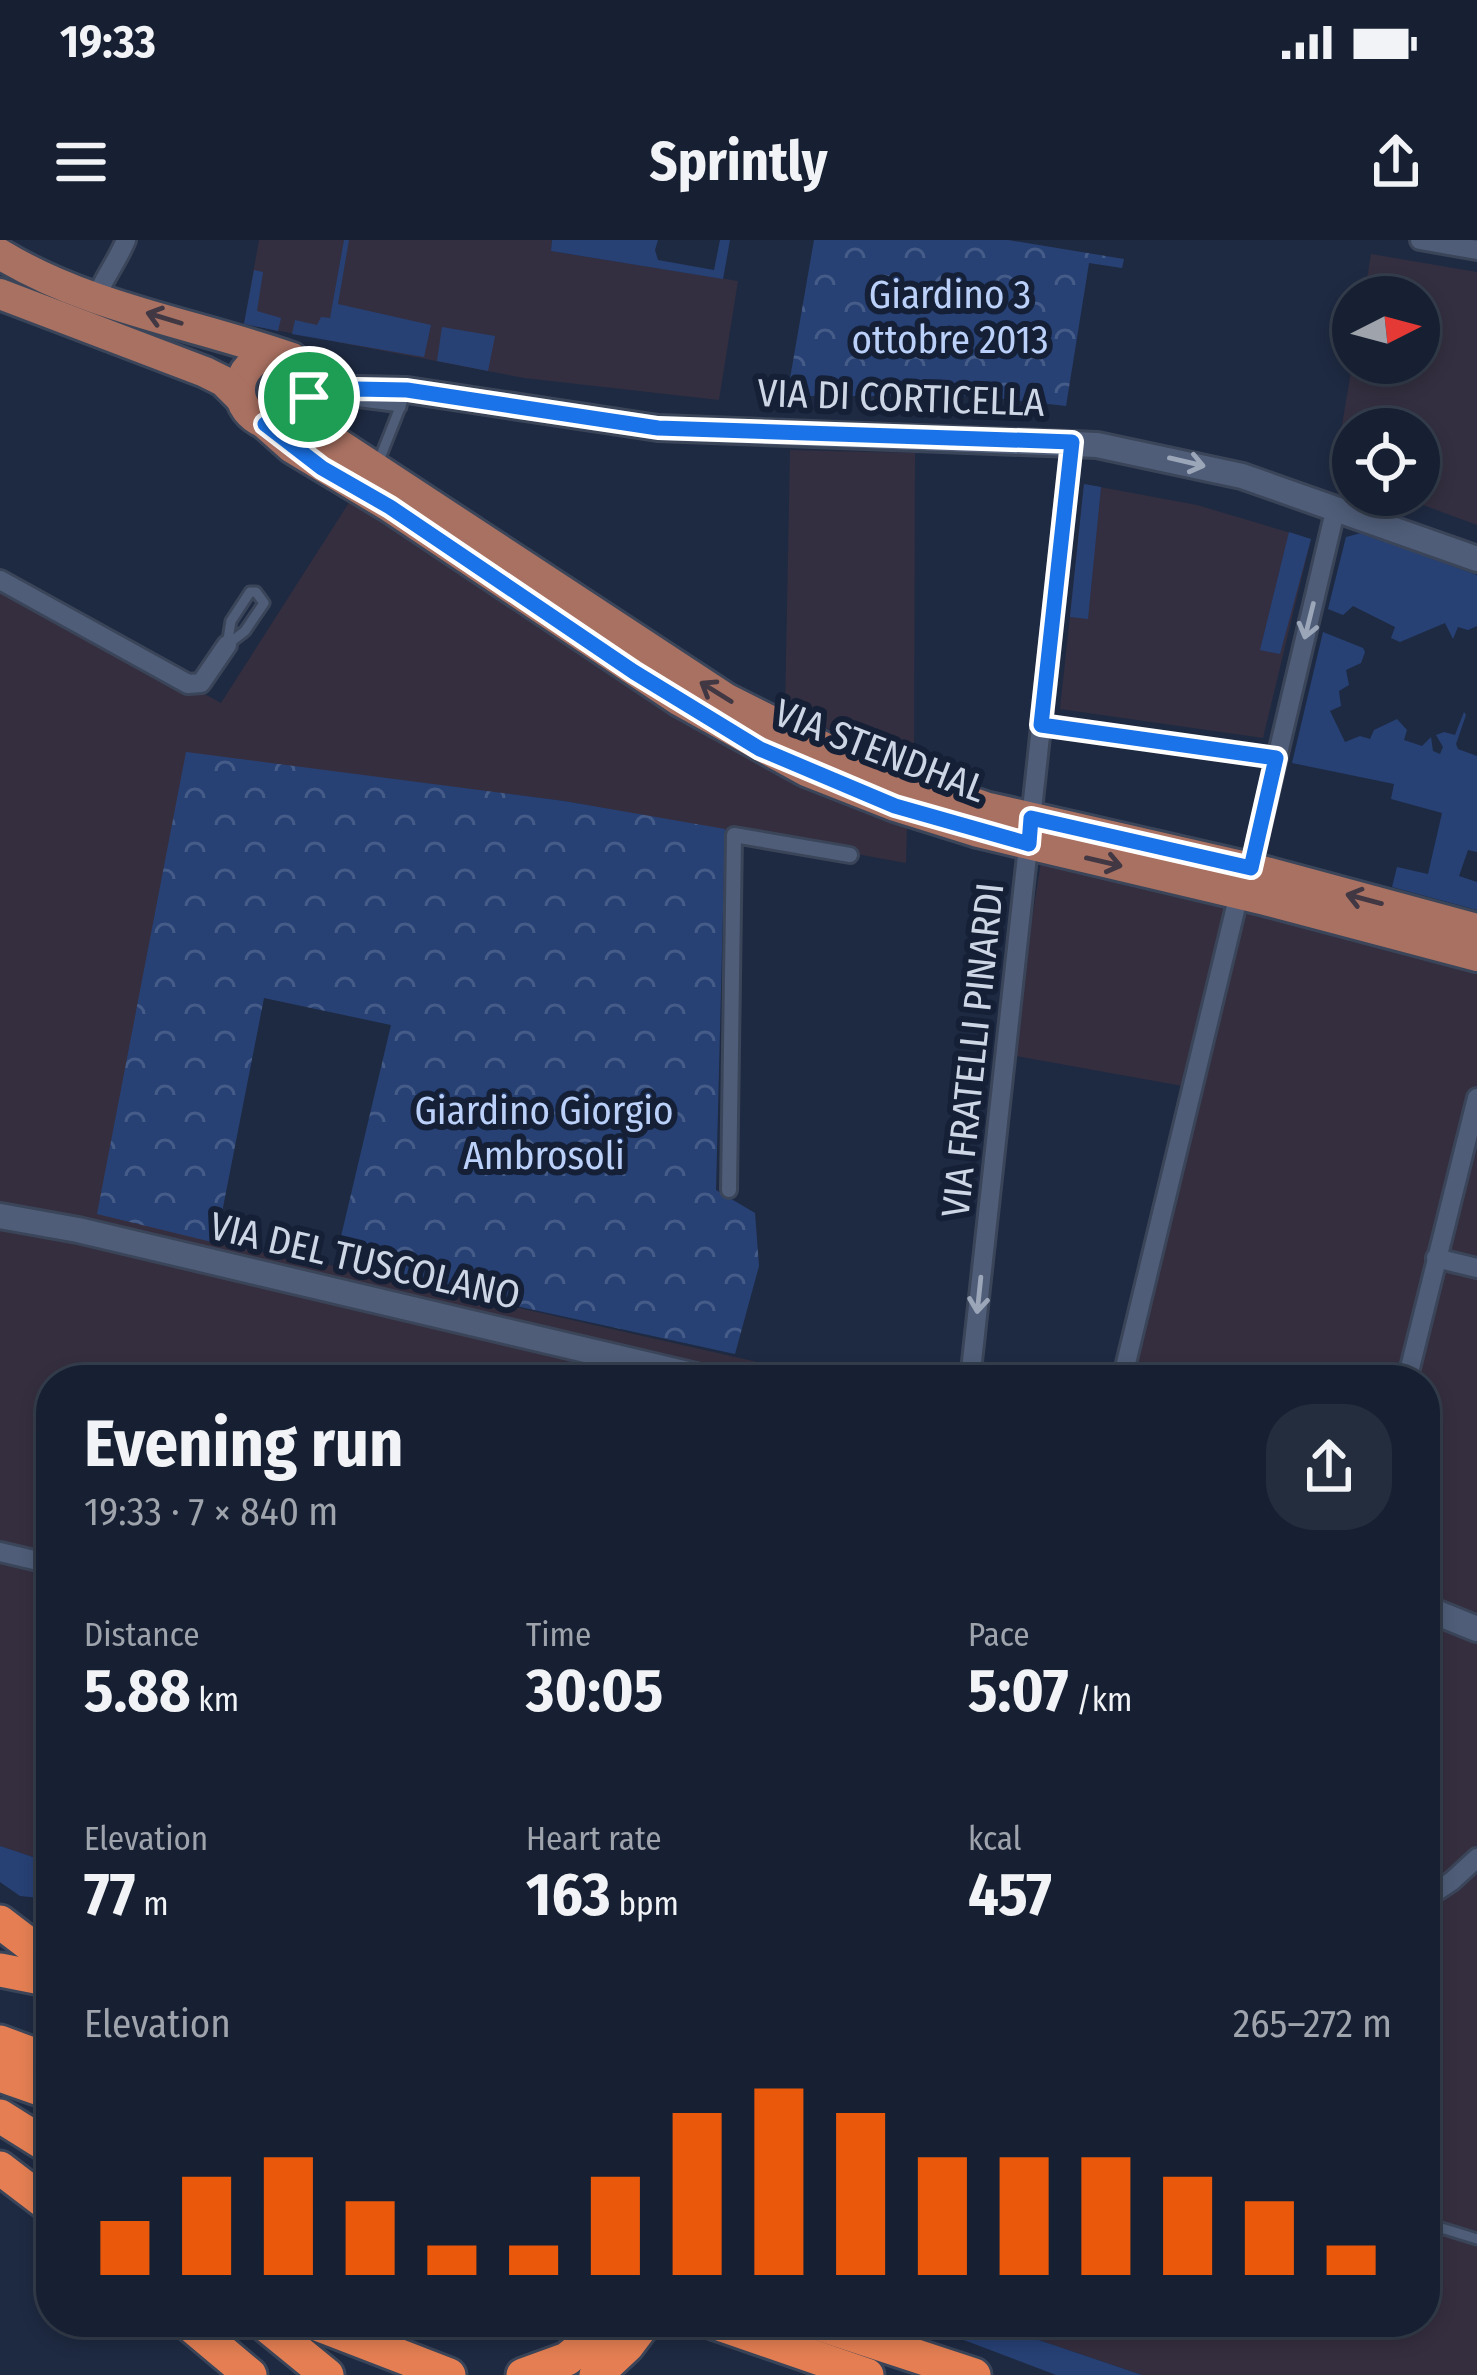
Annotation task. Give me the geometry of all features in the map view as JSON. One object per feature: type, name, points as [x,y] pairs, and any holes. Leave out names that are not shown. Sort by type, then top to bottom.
[{"type":"highway","points":[[0,1922],[36,1950]]},
{"type":"highway","points":[[0,1970],[36,1977]]},
{"type":"highway","points":[[0,2028],[36,2037]]},
{"type":"highway","points":[[0,2042],[36,2055]]},
{"type":"highway","points":[[0,2075],[36,2088]]},
{"type":"highway","points":[[0,2116],[36,2139]]},
{"type":"highway","points":[[205,2337],[250,2375]]},
{"type":"highway","points":[[280,2337],[324,2373]]},
{"type":"highway","points":[[351,2337],[449,2375]]},
{"type":"highway","points":[[523,2375],[567,2359],[594,2337]]},
{"type":"highway","points":[[596,2375],[634,2337]]},
{"type":"highway","points":[[757,2337],[867,2375]]},
{"type":"highway","points":[[859,2337],[974,2375]]},
{"type":"highway","points":[[916,2337],[1006,2375]]},
{"type":"main road","points":[[0,254],[95,298],[301,366],[309,381],[306,403],[284,423],[265,424],[248,414],[239,397],[214,376],[0,294]]},
{"type":"main road","points":[[239,397],[248,365],[275,354]]},
{"type":"main road","name":"VIA STENDHAL","points":[[306,403],[328,437],[688,675],[784,731],[1030,831]]},
{"type":"main road","name":"VIA STENDHAL","points":[[265,424],[322,468],[390,507],[618,661],[760,749],[895,806],[1477,929]]},
{"type":"main road","name":"VIA STENDHAL","points":[[1245,881],[1477,956]]},
{"type":"street","points":[[95,298],[126,240]]},
{"type":"street","points":[[1420,240],[1477,250]]},
{"type":"street","points":[[328,437],[323,427],[326,409],[351,390]]},
{"type":"street","name":"VIA DI CORTICELLA","points":[[306,403],[351,390],[658,428],[1072,442],[1215,469],[1332,506]]},
{"type":"street","name":"VIA FRATELLI PINARDI","points":[[972,1365],[1072,442]]},
{"type":"street","points":[[1126,1365],[1334,516]]},
{"type":"street","name":"VIA DI CORTICELLA","points":[[1360,516],[1477,559]]},
{"type":"street","points":[[0,580],[188,685],[201,683],[227,645]]},
{"type":"street","points":[[729,1190],[734,836],[850,855]]},
{"type":"street","points":[[1411,1365],[1477,1099]]},
{"type":"street","name":"VIA DEL TUSCOLANO","points":[[0,1216],[78,1230],[650,1365]]},
{"type":"street","points":[[1436,1258],[1477,1268]]},
{"type":"street","points":[[0,1552],[36,1560]]},
{"type":"street","points":[[1440,1614],[1477,1629]]},
{"type":"street","points":[[1440,1889],[1477,1858]]},
{"type":"lane","points":[[376,468],[404,398]]},
{"type":"lane","points":[[250,592],[256,592],[264,602],[245,631],[227,645],[231,621],[250,592]]},
{"type":"lane","points":[[1041,725],[1276,758]]},
{"type":"lane","points":[[1440,2228],[1477,2239]]},
{"type":"shaded area","points":[[259,240],[552,240],[551,251],[738,281],[719,400],[524,378],[244,324]]},
{"type":"shaded area","points":[[1371,254],[1477,272],[1477,525],[1440,511],[1440,408],[1345,408],[1349,384],[1440,384],[1440,276],[1367,276]]},
{"type":"shaded area","points":[[790,450],[915,453],[914,765],[785,711]]},
{"type":"shaded area","points":[[1084,484],[1197,505],[1311,539],[1263,738],[1060,709]]},
{"type":"shaded area","points":[[350,501],[700,732],[807,788],[907,826],[906,863],[564,801],[186,753],[216,1243],[771,1365],[36,1365],[36,1858],[0,1846],[0,581],[221,703]]},
{"type":"shaded area","points":[[1041,862],[1477,970],[1477,2375],[1142,2375],[1030,2337],[1440,2337],[1440,1365],[1124,1365],[1188,1087],[1010,1055]]},
{"type":"green space","points":[[344,240],[349,240],[338,304],[431,325],[424,357],[292,334],[295,320],[317,325],[321,317],[330,318]]},
{"type":"green space","points":[[552,240],[658,240],[658,260],[714,270],[720,240],[730,240],[723,279],[551,251]]},
{"type":"green space","name":"Giardino 3 ottobre 2013","points":[[814,240],[1008,240],[1124,259],[1122,268],[1089,263],[1066,406],[978,396],[787,396]]},
{"type":"green space","points":[[254,270],[263,272],[257,311],[281,318],[278,331],[244,324]]},
{"type":"green space","points":[[442,327],[495,336],[488,371],[437,361]]},
{"type":"green space","points":[[1084,484],[1101,487],[1088,619],[1070,617]]},
{"type":"green space","points":[[1289,532],[1311,539],[1280,654],[1260,650]]},
{"type":"green space","points":[[1361,533],[1477,575],[1477,626],[1458,627],[1453,639],[1445,623],[1400,642],[1391,638],[1395,627],[1353,606],[1343,615],[1328,609],[1346,537]]},
{"type":"green space","points":[[1323,632],[1365,652],[1361,663],[1346,670],[1349,685],[1339,691],[1341,706],[1330,711],[1345,742],[1360,736],[1370,739],[1374,730],[1397,719],[1407,730],[1404,740],[1422,746],[1431,737],[1433,751],[1440,754],[1443,747],[1436,735],[1455,735],[1464,712],[1466,715],[1456,744],[1477,756],[1477,852],[1468,850],[1459,876],[1477,882],[1477,910],[1392,887],[1397,867],[1428,874],[1442,813],[1391,799],[1394,784],[1292,763]]},
{"type":"green space","name":"Giardino Giorgio Ambrosoli","points":[[186,752],[564,801],[725,829],[716,1190],[755,1213],[759,1266],[735,1354],[334,1266],[391,1025],[264,998],[216,1243],[97,1214]]},
{"type":"green space","points":[[0,1846],[36,1858],[36,1898],[20,1896],[0,1882]]},
{"type":"green space","points":[[956,2337],[1030,2337],[1142,2375],[1056,2375]]},
{"type":"route","points":[[356,389],[407,390],[658,428],[1072,442],[1041,725],[1276,758],[1251,868],[1031,818],[1029,844],[895,806],[774,756],[680,701],[390,507],[322,468],[265,424],[296,418],[309,397],[356,389]]}]
